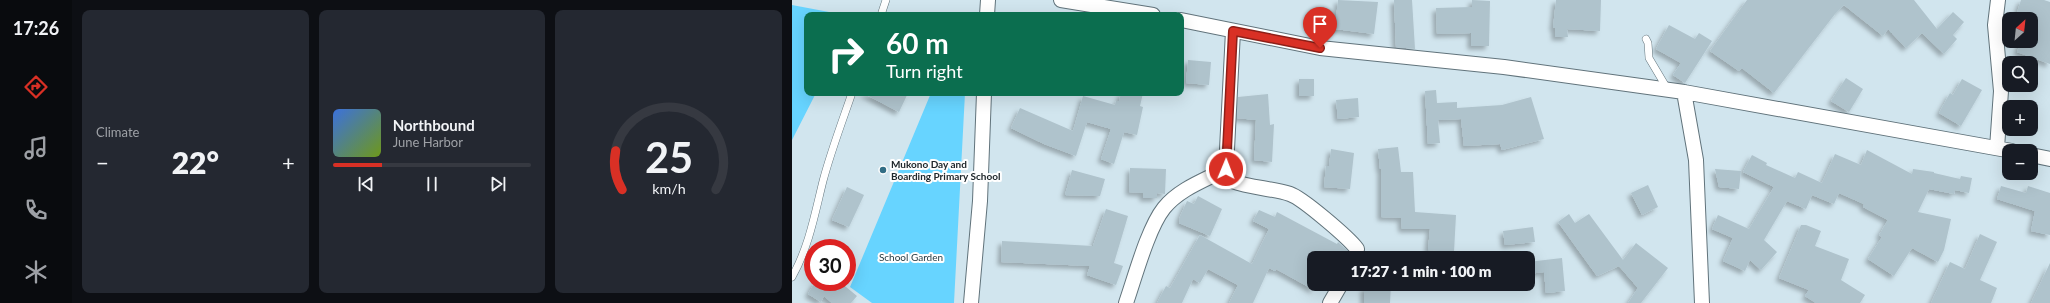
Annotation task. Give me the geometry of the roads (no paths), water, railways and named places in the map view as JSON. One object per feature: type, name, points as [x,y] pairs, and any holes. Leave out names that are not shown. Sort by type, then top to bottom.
[{"type":"street","points":[[988,0],[988,12]]},
{"type":"street","points":[[1061,0],[1135,12]]},
{"type":"street","points":[[1997,148],[2001,91],[1994,25],[1998,0]]},
{"type":"street","points":[[1184,21],[1320,48],[1504,67],[1684,92],[2002,149]]},
{"type":"street","points":[[1233,31],[1226,169],[1232,181],[1245,186],[1276,190],[1292,195],[1348,238],[1357,249],[1357,251]]},
{"type":"street","points":[[1684,92],[1696,160],[1702,303]]},
{"type":"street","points":[[971,303],[980,201],[984,96]]},
{"type":"street","points":[[2038,156],[2050,159]]},
{"type":"street","points":[[1126,303],[1154,224],[1164,208],[1188,188],[1226,169]]},
{"type":"street","points":[[1330,303],[1337,291]]},
{"type":"lane","points":[[882,12],[886,0]]},
{"type":"lane","points":[[1646,39],[1648,43],[1649,58]]},
{"type":"lane","points":[[1641,51],[1646,53],[1668,90]]},
{"type":"lane","points":[[792,277],[809,238],[832,148],[851,96]]},
{"type":"place","name":"Mukono Day and Boarding Primary School","points":[[883,170]]},
{"type":"park label","name":"School Garden","points":[[911,257]]}]
